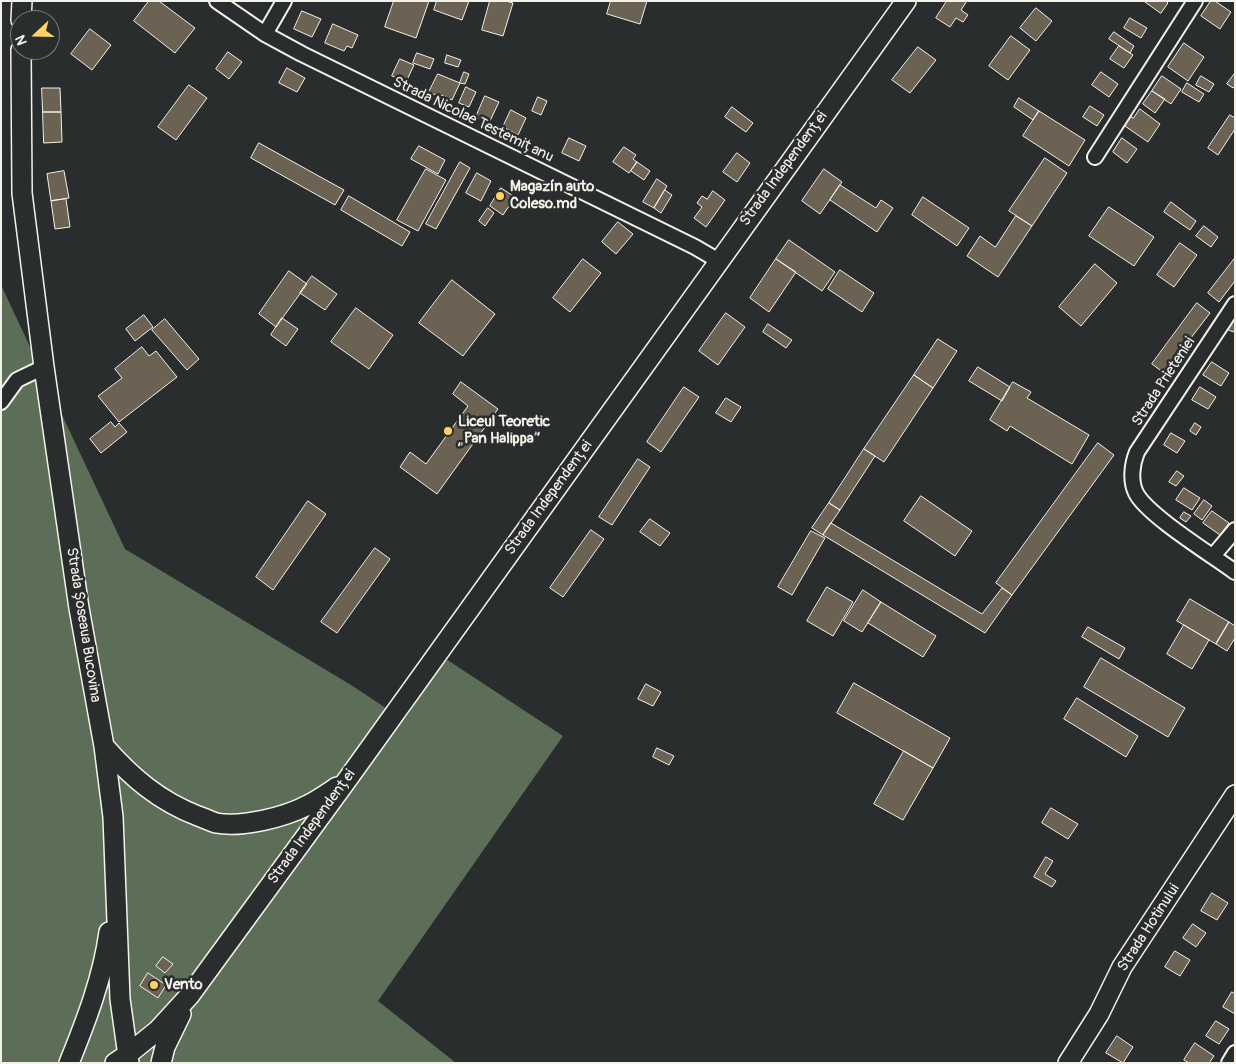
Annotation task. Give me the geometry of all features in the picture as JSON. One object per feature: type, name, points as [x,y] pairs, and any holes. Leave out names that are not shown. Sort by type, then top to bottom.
[{"type":"main road","name":"Strada Independenței","points":[[124,1060],[158,1030],[190,995],[347,780],[906,1]]},
{"type":"main road","name":"Strada Șoseaua Bucovina","points":[[21,60],[22,194],[44,367],[79,608],[104,746],[113,817],[124,1060]]},
{"type":"main road","points":[[104,746],[124,770],[154,794],[184,811],[216,823],[247,823],[281,816],[309,805],[347,780]]},
{"type":"main road","name":"Strada Hotinului","points":[[1068,1063],[1099,1014],[1122,967],[1235,795]]},
{"type":"main road","name":"Strada Șoseaua Bucovina","points":[[69,1063],[93,999],[107,950],[116,884]]},
{"type":"main road","name":"Strada Independenței","points":[[161,1063],[165,1047],[190,995]]},
{"type":"street","name":"Strada Nicolae Testemițanu","points":[[217,1],[265,34],[695,247],[719,261]]},
{"type":"street","points":[[265,34],[284,1]]},
{"type":"street","points":[[1095,157],[1195,1]]},
{"type":"street","name":"Strada Prieteniei","points":[[1213,556],[1142,503],[1135,493],[1132,482],[1133,469],[1137,452],[1235,304]]},
{"type":"street","points":[[1,402],[17,380],[44,367]]},
{"type":"street","points":[[1235,530],[1213,556],[1235,572]]},
{"type":"street","points":[[1229,1063],[1235,1053]]},
{"type":"green space","points":[[1,285],[125,549],[351,685],[404,720],[446,659],[563,736],[378,1001],[456,1063],[1,1063]]},
{"type":"building","points":[[149,1],[159,1],[195,28],[175,53],[134,21]]},
{"type":"building","points":[[394,1],[429,1],[416,38],[385,27]]},
{"type":"building","points":[[437,1],[469,1],[462,20],[434,10]]},
{"type":"building","points":[[490,1],[513,3],[503,36],[482,30]]},
{"type":"building","points":[[611,1],[647,1],[640,24],[607,14]]},
{"type":"building","points":[[947,1],[967,1],[961,10],[968,15],[963,22],[956,18],[950,27],[936,18]]},
{"type":"building","points":[[1144,1],[1166,1],[1168,3],[1161,13]]},
{"type":"building","points":[[1211,1],[1215,1],[1231,12],[1220,29],[1201,16]]},
{"type":"building","points":[[1036,8],[1052,21],[1036,41],[1020,28]]},
{"type":"building","points":[[302,11],[321,19],[312,37],[294,29]]},
{"type":"building","points":[[1130,18],[1147,28],[1141,38],[1124,28]]},
{"type":"building","points":[[333,24],[358,35],[352,48],[347,46],[344,51],[325,43]]},
{"type":"building","points":[[90,29],[111,45],[92,70],[71,54]]},
{"type":"building","points":[[1114,32],[1134,46],[1130,53],[1109,39]]},
{"type":"building","points":[[1011,36],[1030,50],[1008,80],[989,66]]},
{"type":"building","points":[[1184,43],[1204,57],[1188,81],[1168,67]]},
{"type":"building","points":[[1119,46],[1133,55],[1124,68],[1110,59]]},
{"type":"building","points":[[918,47],[936,60],[910,93],[892,80]]},
{"type":"building","points":[[228,52],[242,62],[229,79],[216,69]]},
{"type":"building","points":[[417,53],[434,59],[430,69],[413,63]]},
{"type":"building","points":[[447,55],[461,60],[458,67],[445,63]]},
{"type":"building","points":[[400,59],[414,65],[406,82],[392,76]]},
{"type":"building","points":[[287,68],[305,78],[297,92],[279,83]]},
{"type":"building","points":[[464,72],[469,74],[465,84],[460,83]]},
{"type":"building","points":[[1101,72],[1118,84],[1109,97],[1092,85]]},
{"type":"building","points":[[1235,73],[1235,86],[1233,88],[1227,84]]},
{"type":"building","points":[[438,74],[460,83],[452,100],[429,92]]},
{"type":"building","points":[[1162,76],[1181,89],[1171,104],[1152,91]]},
{"type":"building","points":[[1201,76],[1214,84],[1209,92],[1196,85]]},
{"type":"building","points":[[1187,83],[1204,94],[1199,102],[1182,92]]},
{"type":"building","points":[[189,85],[207,98],[176,140],[158,127]]},
{"type":"building","points":[[466,87],[476,92],[469,107],[459,103]]},
{"type":"building","points":[[42,88],[60,88],[61,112],[43,112]]},
{"type":"building","points":[[1152,91],[1165,99],[1155,113],[1143,104]]},
{"type":"building","points":[[485,96],[499,102],[489,123],[476,117]]},
{"type":"building","points":[[538,97],[547,101],[541,115],[532,111]]},
{"type":"building","points":[[1019,98],[1039,111],[1033,120],[1014,107]]},
{"type":"building","points":[[1090,106],[1104,115],[1097,126],[1083,117]]},
{"type":"building","points":[[732,107],[753,123],[746,132],[725,117]]},
{"type":"building","points":[[1140,109],[1160,124],[1148,142],[1122,124],[1128,115],[1133,118]]},
{"type":"building","points":[[511,110],[526,118],[518,135],[503,127]]},
{"type":"building","points":[[1039,111],[1085,140],[1069,166],[1023,136]]},
{"type":"building","points":[[43,112],[61,112],[62,142],[44,143]]},
{"type":"building","points":[[1230,115],[1235,118],[1235,129],[1218,155],[1208,148]]},
{"type":"building","points":[[569,138],[586,146],[579,161],[562,153]]},
{"type":"building","points":[[1122,138],[1137,149],[1127,163],[1113,152]]},
{"type":"building","points":[[259,143],[344,190],[335,205],[251,158]]},
{"type":"building","points":[[419,146],[445,160],[438,174],[411,159]]},
{"type":"building","points":[[624,147],[636,155],[633,159],[637,162],[629,173],[613,162]]},
{"type":"building","points":[[737,153],[750,163],[737,182],[723,172]]},
{"type":"building","points":[[1045,158],[1067,173],[1032,226],[1009,211]]},
{"type":"building","points":[[460,162],[470,168],[436,229],[426,224]]},
{"type":"building","points":[[637,162],[650,171],[644,180],[631,171]]},
{"type":"building","points":[[426,169],[446,180],[418,231],[397,220]]},
{"type":"building","points":[[824,169],[842,182],[820,214],[802,201]]},
{"type":"building","points":[[64,171],[69,198],[51,201],[47,174]]},
{"type":"building","points":[[477,173],[491,181],[481,201],[466,193]]},
{"type":"building","points":[[657,179],[667,186],[654,208],[643,202]]},
{"type":"building","points":[[840,185],[876,208],[881,200],[893,208],[877,232],[830,200]]},
{"type":"building","points":[[501,188],[515,197],[503,215],[490,206]]},
{"type":"building","points":[[665,190],[672,195],[661,213],[654,208]]},
{"type":"building","points":[[713,191],[725,200],[706,227],[694,218],[702,207],[697,203],[702,196],[707,199]]},
{"type":"building","points":[[349,196],[410,232],[402,246],[341,210]]},
{"type":"building","points":[[923,197],[969,228],[957,246],[912,215]]},
{"type":"building","points":[[66,199],[70,227],[55,229],[51,201]]},
{"type":"building","points":[[1171,202],[1196,221],[1190,230],[1164,212]]},
{"type":"building","points":[[1109,207],[1154,237],[1134,266],[1089,236]]},
{"type":"building","points":[[488,208],[494,213],[485,226],[479,221]]},
{"type":"building","points":[[1016,216],[1032,226],[998,277],[967,256],[980,236],[995,247]]},
{"type":"building","points":[[618,222],[633,234],[616,254],[602,242]]},
{"type":"building","points":[[1204,226],[1218,237],[1211,247],[1196,236]]},
{"type":"building","points":[[789,240],[835,272],[822,291],[776,259]]},
{"type":"building","points":[[1180,243],[1197,255],[1174,287],[1157,275]]},
{"type":"building","points":[[1235,258],[1235,281],[1219,302],[1208,293]]},
{"type":"building","points":[[583,259],[601,273],[570,312],[553,298]]},
{"type":"building","points":[[776,259],[796,272],[769,312],[750,298]]},
{"type":"building","points":[[1095,264],[1117,283],[1081,326],[1059,307]]},
{"type":"building","points":[[840,270],[874,293],[862,312],[828,289]]},
{"type":"building","points":[[289,271],[307,284],[276,327],[259,314]]},
{"type":"building","points":[[312,276],[337,294],[325,310],[300,293]]},
{"type":"building","points":[[452,280],[495,314],[463,356],[419,323]]},
{"type":"building","points":[[1197,303],[1210,313],[1164,373],[1152,364]]},
{"type":"building","points":[[356,308],[393,335],[369,369],[331,342]]},
{"type":"building","points":[[726,313],[745,327],[718,365],[699,351]]},
{"type":"building","points":[[144,315],[153,327],[135,341],[126,329]]},
{"type":"building","points":[[1233,317],[1235,318],[1235,329],[1233,332],[1227,329]]},
{"type":"building","points":[[282,318],[298,329],[286,346],[271,335]]},
{"type":"building","points":[[165,319],[199,359],[187,370],[152,330]]},
{"type":"building","points":[[768,324],[792,340],[786,348],[763,332]]},
{"type":"building","points":[[938,339],[957,351],[933,388],[914,375]]},
{"type":"building","points":[[142,347],[149,356],[156,351],[177,377],[119,422],[98,396],[122,378],[115,369]]},
{"type":"building","points":[[1212,362],[1229,373],[1221,386],[1203,375]]},
{"type":"building","points":[[978,367],[1010,387],[1002,401],[969,381]]},
{"type":"building","points":[[914,375],[933,388],[884,462],[864,449]]},
{"type":"building","points":[[461,382],[498,409],[437,494],[400,467],[410,452],[426,464],[468,406],[453,394]]},
{"type":"building","points":[[1013,382],[1031,392],[1027,398],[1089,435],[1072,464],[1010,426],[1007,431],[990,420]]},
{"type":"building","points":[[684,387],[699,397],[661,452],[647,442]]},
{"type":"building","points":[[1200,387],[1216,397],[1208,409],[1192,400]]},
{"type":"building","points":[[726,398],[741,407],[731,422],[716,413]]},
{"type":"building","points":[[111,422],[115,427],[119,423],[127,432],[101,453],[90,439]]},
{"type":"building","points":[[1195,423],[1201,427],[1196,435],[1190,431]]},
{"type":"building","points":[[1171,433],[1185,441],[1177,453],[1164,445]]},
{"type":"building","points":[[1098,443],[1114,455],[1012,595],[996,583]]},
{"type":"building","points":[[864,449],[875,456],[840,510],[829,503]]},
{"type":"building","points":[[638,459],[650,467],[612,525],[599,517]]},
{"type":"building","points":[[1177,471],[1184,476],[1176,486],[1169,482]]},
{"type":"building","points":[[1184,488],[1200,498],[1192,510],[1176,500]]},
{"type":"building","points":[[921,496],[972,531],[955,556],[904,521]]},
{"type":"building","points":[[1204,500],[1212,506],[1202,520],[1194,514]]},
{"type":"building","points":[[308,501],[326,514],[273,590],[256,577]]},
{"type":"building","points":[[829,503],[840,510],[823,535],[812,528]]},
{"type":"building","points":[[1212,511],[1229,523],[1220,535],[1203,523]]},
{"type":"building","points":[[1184,512],[1191,516],[1186,522],[1180,518]]},
{"type":"building","points":[[650,519],[670,533],[660,546],[640,532]]},
{"type":"building","points":[[831,523],[982,614],[1002,588],[1012,595],[985,633],[823,535]]},
{"type":"building","points":[[591,530],[604,539],[563,597],[550,588]]},
{"type":"building","points":[[811,531],[825,538],[792,595],[778,587]]},
{"type":"building","points":[[375,548],[390,559],[337,633],[321,622]]},
{"type":"building","points":[[827,587],[853,602],[833,636],[807,621]]},
{"type":"building","points":[[863,590],[881,602],[862,632],[844,621]]},
{"type":"building","points":[[1190,599],[1229,622],[1216,644],[1177,621]]},
{"type":"building","points":[[881,602],[936,636],[923,657],[868,623]]},
{"type":"building","points":[[1229,622],[1235,626],[1235,638],[1227,651],[1216,644]]},
{"type":"building","points":[[1184,625],[1209,640],[1192,669],[1167,654]]},
{"type":"building","points":[[1088,627],[1125,648],[1119,659],[1082,637]]},
{"type":"building","points":[[1101,658],[1185,708],[1168,737],[1084,687]]},
{"type":"building","points":[[854,683],[950,738],[933,768],[837,713]]},
{"type":"building","points":[[646,684],[661,692],[653,706],[638,699]]},
{"type":"building","points":[[1077,698],[1138,736],[1126,757],[1064,719]]},
{"type":"building","points":[[657,748],[674,756],[669,765],[653,757]]},
{"type":"building","points":[[904,751],[933,768],[903,820],[874,804]]},
{"type":"building","points":[[1051,808],[1078,824],[1068,839],[1042,823]]},
{"type":"building","points":[[1046,857],[1053,861],[1045,874],[1056,881],[1052,887],[1034,877]]},
{"type":"building","points":[[1212,893],[1228,903],[1217,920],[1201,911]]},
{"type":"building","points":[[1193,924],[1206,933],[1196,947],[1183,938]]},
{"type":"building","points":[[1175,951],[1190,960],[1180,976],[1165,967]]},
{"type":"building","points":[[163,957],[173,964],[165,973],[156,966]]},
{"type":"building","points":[[148,973],[166,985],[158,998],[140,986]]},
{"type":"building","points":[[1232,992],[1235,994],[1235,1014],[1223,1007]]},
{"type":"building","points":[[1216,1021],[1229,1029],[1219,1044],[1206,1036]]},
{"type":"building","points":[[1117,1036],[1133,1047],[1123,1063],[1106,1053]]},
{"type":"building","points":[[1195,1043],[1214,1056],[1209,1063],[1189,1063],[1184,1060]]},
{"type":"place","name":"Magazín auto Coleso.md","points":[[500,196]]},
{"type":"place","name":"Liceul Teoretic „Pan Halippa”","points":[[448,431]]},
{"type":"place","name":"Vento","points":[[154,985]]}]
